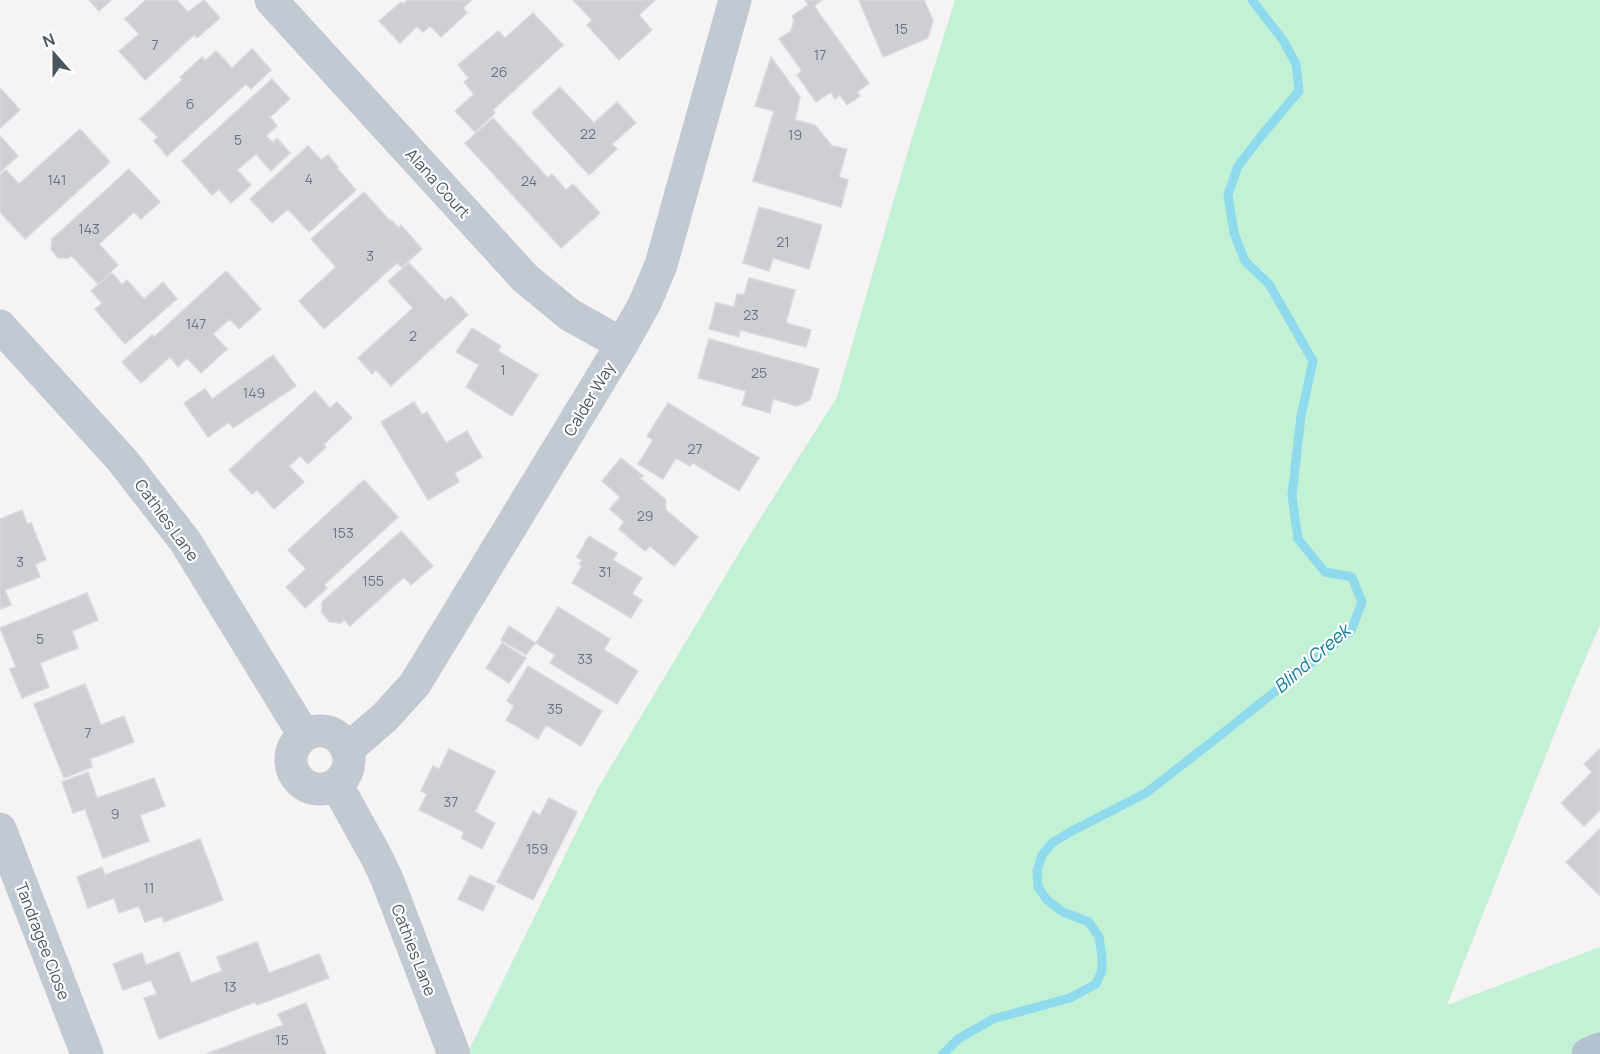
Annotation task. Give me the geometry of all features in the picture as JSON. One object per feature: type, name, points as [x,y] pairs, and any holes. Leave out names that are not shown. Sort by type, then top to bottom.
[{"type":"main road","points":[[1588,1054],[1600,1049]]},
{"type":"street","name":"Alana Court","points":[[271,0],[525,278],[570,315],[622,344]]},
{"type":"street","name":"Calder Way","points":[[347,750],[385,717],[415,684],[645,303],[661,265],[735,0]]},
{"type":"street","name":"Cathies Lane","points":[[0,326],[122,460],[185,541],[304,735]]},
{"type":"street","points":[[321,731],[329,733],[337,736],[347,750],[348,769],[336,784],[316,789],[298,780],[293,771],[292,751],[304,735],[321,731]]},
{"type":"street","name":"Cathies Lane","points":[[336,784],[387,879],[454,1054]]},
{"type":"street","name":"Tandragee Close","points":[[0,829],[87,1054]]},
{"type":"green space","points":[[955,0],[1600,0],[1600,625],[1573,687],[1447,1005],[1600,947],[1600,1049],[1588,1054],[467,1054],[598,788],[751,533],[837,397],[907,154]]},
{"type":"building","points":[[89,0],[111,0],[99,11]]},
{"type":"building","points":[[146,0],[177,0],[188,12],[204,0],[220,18],[197,38],[194,35],[145,80],[119,51],[139,34],[125,19]]},
{"type":"building","points":[[408,0],[472,0],[463,8],[467,13],[441,37],[430,26],[423,32],[417,26],[400,43],[379,21],[401,2],[403,4]]},
{"type":"building","points":[[573,0],[655,0],[639,15],[652,30],[619,60],[587,25],[592,20]]},
{"type":"building","points":[[805,0],[822,0],[814,6],[869,83],[857,92],[860,96],[847,105],[840,95],[835,99],[831,92],[816,102],[797,75],[802,71],[779,39],[791,31],[794,20],[792,16],[808,5]]},
{"type":"building","points":[[859,0],[924,0],[933,21],[928,38],[883,57]]},
{"type":"building","points":[[533,13],[563,45],[493,110],[495,113],[475,132],[455,111],[474,94],[464,82],[469,78],[458,65],[498,31],[505,38]]},
{"type":"building","points":[[252,49],[271,70],[251,89],[246,84],[167,156],[154,141],[158,137],[140,119],[182,80],[180,77],[202,57],[205,61],[216,51],[232,68]]},
{"type":"building","points":[[771,57],[800,97],[795,120],[815,125],[832,146],[847,149],[839,177],[848,180],[841,207],[753,181],[774,111],[755,106]]},
{"type":"building","points":[[272,79],[290,99],[270,117],[277,126],[266,136],[273,142],[277,138],[290,153],[271,171],[256,154],[237,170],[251,185],[231,203],[219,189],[212,195],[182,161]]},
{"type":"building","points":[[560,87],[594,123],[617,102],[636,123],[612,144],[617,149],[589,175],[532,113]]},
{"type":"building","points":[[0,88],[20,110],[0,128]]},
{"type":"building","points":[[493,118],[548,178],[552,174],[566,190],[573,184],[600,213],[561,248],[465,143]]},
{"type":"building","points":[[80,129],[110,162],[25,239],[0,212],[0,175],[6,170],[19,184]]},
{"type":"building","points":[[0,136],[18,156],[0,172]]},
{"type":"building","points":[[308,146],[321,160],[328,155],[356,190],[309,232],[288,209],[272,223],[250,199]]},
{"type":"building","points":[[129,169],[160,202],[141,219],[134,212],[99,244],[118,265],[98,284],[71,255],[69,258],[58,258],[51,249],[52,239]]},
{"type":"building","points":[[364,192],[390,221],[399,228],[401,225],[422,249],[402,267],[397,263],[324,329],[299,301],[336,267],[311,239]]},
{"type":"building","points":[[759,207],[822,225],[809,269],[773,258],[769,271],[743,263]]},
{"type":"building","points":[[409,263],[445,301],[451,296],[468,315],[391,386],[376,370],[372,374],[358,358],[413,308],[388,281]]},
{"type":"building","points":[[226,271],[261,309],[239,329],[230,319],[213,334],[227,349],[201,373],[187,358],[178,367],[170,357],[141,383],[122,362],[152,335],[154,337]]},
{"type":"building","points":[[112,273],[122,285],[127,280],[144,299],[163,282],[177,299],[125,344],[95,309],[102,303],[91,291]]},
{"type":"building","points":[[749,278],[795,290],[786,323],[811,330],[806,347],[740,330],[739,337],[709,329],[716,303],[734,307],[737,294],[744,295]]},
{"type":"building","points":[[472,328],[501,346],[498,351],[538,375],[512,416],[466,387],[479,365],[456,352]]},
{"type":"building","points":[[709,339],[819,369],[810,400],[797,406],[773,399],[770,413],[742,405],[746,391],[698,378]]},
{"type":"building","points":[[273,355],[296,386],[233,428],[229,422],[208,437],[184,403],[205,389],[212,399]]},
{"type":"building","points":[[315,391],[330,408],[337,402],[352,418],[324,444],[326,447],[308,464],[300,456],[289,466],[304,482],[274,509],[257,490],[252,494],[229,470]]},
{"type":"building","points":[[414,402],[422,415],[427,412],[446,443],[467,431],[482,457],[455,473],[459,482],[428,500],[381,422]]},
{"type":"building","points":[[668,403],[759,458],[739,491],[693,463],[690,466],[676,458],[663,479],[638,464],[653,440],[647,436]]},
{"type":"building","points":[[621,458],[643,476],[640,478],[665,499],[666,510],[698,537],[674,566],[650,546],[645,551],[619,529],[624,522],[610,509],[620,497],[602,481]]},
{"type":"building","points":[[364,480],[398,517],[324,585],[327,588],[305,608],[286,587],[306,569],[288,550]]},
{"type":"building","points":[[22,510],[27,524],[31,523],[46,560],[35,564],[40,577],[5,590],[11,605],[0,609],[0,519]]},
{"type":"building","points":[[401,531],[433,566],[411,585],[404,577],[350,626],[344,620],[341,623],[330,622],[322,613],[322,602]]},
{"type":"building","points":[[589,536],[617,553],[613,560],[642,578],[632,594],[642,600],[631,618],[572,583],[582,566],[579,564],[582,560],[577,557]]},
{"type":"building","points":[[87,593],[98,620],[72,631],[78,648],[40,663],[49,687],[22,698],[10,669],[16,667],[0,628]]},
{"type":"building","points":[[558,607],[610,639],[604,650],[638,671],[617,704],[550,663],[555,655],[536,643]]},
{"type":"building","points":[[509,626],[535,643],[526,655],[501,640]]},
{"type":"building","points":[[502,643],[526,658],[509,683],[486,668]]},
{"type":"building","points":[[528,666],[602,711],[581,746],[546,725],[538,739],[506,720],[514,706],[507,701]]},
{"type":"building","points":[[85,684],[101,725],[124,716],[134,742],[90,759],[92,767],[64,778],[34,704]]},
{"type":"building","points":[[449,749],[495,771],[475,812],[495,823],[482,849],[461,838],[464,832],[419,810],[427,794],[421,791],[433,766],[439,769]]},
{"type":"building","points":[[1600,749],[1600,810],[1584,826],[1561,803],[1592,772],[1584,764]]},
{"type":"building","points":[[88,772],[97,798],[154,778],[165,806],[140,815],[149,841],[103,858],[85,809],[73,813],[62,782]]},
{"type":"building","points":[[549,798],[577,812],[533,900],[497,882],[533,811],[540,815]]},
{"type":"building","points":[[1600,829],[1600,896],[1566,862]]},
{"type":"building","points":[[200,839],[223,900],[164,922],[162,916],[145,922],[139,906],[119,913],[114,898],[88,908],[77,877],[102,867],[105,875]]},
{"type":"building","points":[[470,875],[495,886],[483,911],[458,899]]},
{"type":"building","points":[[257,942],[269,973],[319,954],[329,978],[257,1005],[255,1002],[159,1039],[144,998],[157,994],[151,980],[123,990],[113,964],[142,953],[146,965],[179,952],[191,983],[222,971],[217,957]]},
{"type":"building","points":[[306,1003],[326,1054],[206,1054],[283,1025],[278,1014]]},
{"type":"waterway","name":"Blind Creek","points":[[943,1054],[958,1039],[993,1019],[1070,998],[1096,984],[1102,970],[1099,937],[1089,922],[1063,912],[1047,900],[1038,887],[1037,871],[1042,855],[1052,843],[1070,832],[1146,793],[1223,733],[1351,631],[1362,602],[1352,577],[1325,572],[1298,539],[1292,495],[1301,416],[1313,361],[1269,284],[1245,261],[1234,233],[1228,195],[1238,166],[1299,91],[1296,64],[1283,40],[1252,0]]}]
